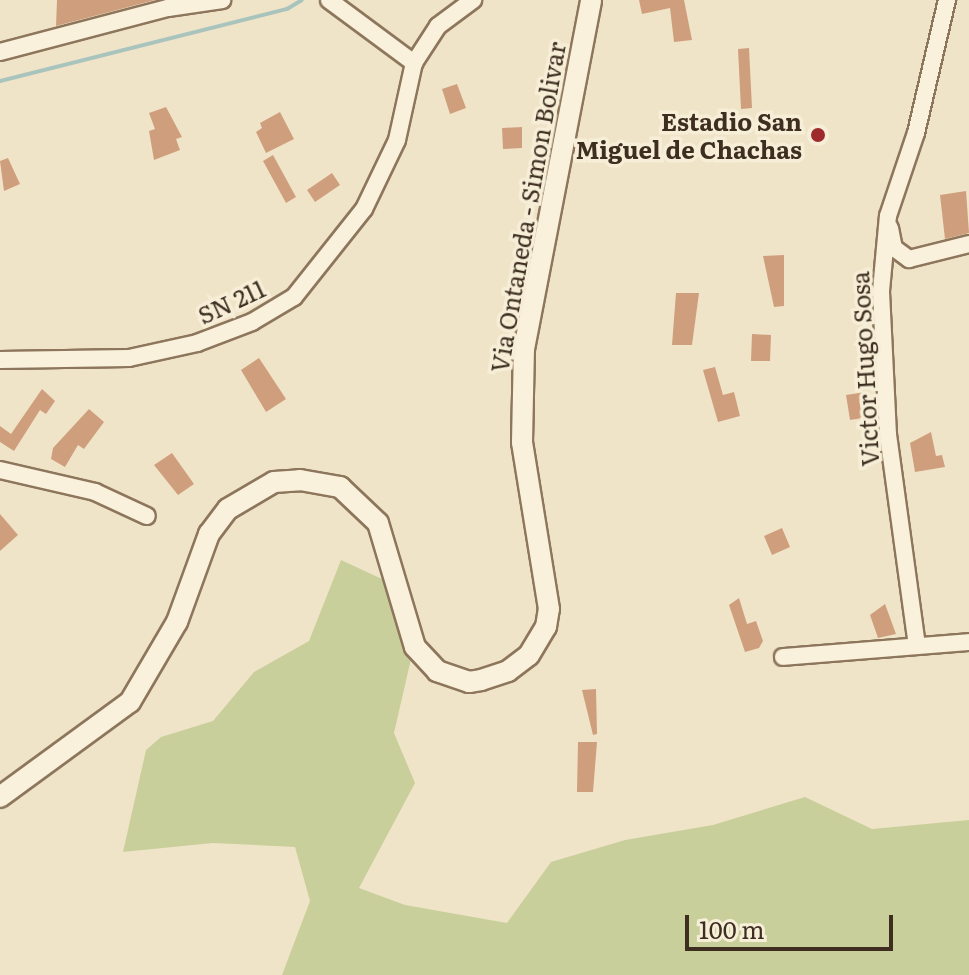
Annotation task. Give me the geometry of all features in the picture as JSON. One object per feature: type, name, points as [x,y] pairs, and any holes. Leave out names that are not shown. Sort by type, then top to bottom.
[{"type":"street","points":[[0,52],[168,4],[222,0]]},
{"type":"street","points":[[329,0],[414,63],[438,26],[473,0]]},
{"type":"street","name":"Via Ontaneda - Simon Bolivar","points":[[0,797],[130,702],[177,622],[209,534],[228,509],[274,482],[300,480],[340,487],[378,523],[415,647],[437,671],[469,682],[481,680],[508,671],[529,655],[546,627],[549,609],[522,442],[524,349],[567,145],[591,0]]},
{"type":"street","name":"Victor Hugo Sosa","points":[[917,646],[888,435],[881,291],[888,216],[916,133],[947,0]]},
{"type":"street","name":"SN 211","points":[[0,360],[129,358],[197,343],[252,322],[294,297],[364,209],[397,140],[414,63]]},
{"type":"street","points":[[888,216],[894,248],[909,259],[969,244]]},
{"type":"street","points":[[0,470],[95,492],[147,516]]},
{"type":"street","points":[[783,657],[969,642]]},
{"type":"green space","points":[[341,560],[382,579],[414,646],[394,733],[415,783],[359,888],[405,905],[507,923],[551,862],[625,840],[713,825],[805,797],[872,829],[969,820],[969,975],[282,975],[310,901],[295,847],[213,843],[123,852],[146,750],[161,737],[213,721],[254,672],[309,641]]},
{"type":"building","points":[[57,0],[155,0],[56,26]]},
{"type":"building","points":[[639,0],[684,0],[692,40],[674,42],[670,8],[642,14]]},
{"type":"building","points":[[749,48],[752,108],[741,109],[738,49]]},
{"type":"building","points":[[457,84],[466,108],[450,114],[442,89]]},
{"type":"building","points":[[166,107],[182,137],[176,139],[180,150],[154,160],[149,131],[155,129],[149,113]]},
{"type":"building","points":[[280,112],[294,139],[266,153],[256,132],[262,128],[260,123]]},
{"type":"building","points":[[522,127],[522,148],[503,149],[502,128]]},
{"type":"building","points":[[273,155],[296,197],[286,203],[263,161]]},
{"type":"building","points":[[8,158],[20,184],[4,191],[0,161]]},
{"type":"building","points":[[332,173],[340,185],[315,202],[307,190]]},
{"type":"building","points":[[966,191],[969,233],[945,239],[940,195]]},
{"type":"building","points":[[784,255],[784,306],[774,307],[763,256]]},
{"type":"building","points":[[676,293],[699,293],[692,345],[672,345]]},
{"type":"building","points":[[752,334],[771,335],[770,361],[751,361]]},
{"type":"building","points":[[259,358],[286,399],[266,412],[241,370]]},
{"type":"building","points":[[715,367],[723,395],[734,392],[740,416],[718,422],[703,370]]},
{"type":"building","points":[[42,389],[55,401],[46,414],[40,410],[14,451],[0,442],[0,426],[11,434]]},
{"type":"building","points":[[866,392],[869,417],[850,420],[846,395]]},
{"type":"building","points":[[89,409],[104,422],[84,449],[78,445],[65,467],[51,459],[53,448]]},
{"type":"building","points":[[931,432],[936,456],[942,455],[945,467],[915,472],[910,443]]},
{"type":"building","points":[[172,453],[194,484],[178,495],[154,465]]},
{"type":"building","points":[[0,514],[18,535],[0,551]]},
{"type":"building","points":[[782,528],[790,547],[772,555],[764,536]]},
{"type":"building","points":[[739,598],[747,624],[756,621],[763,641],[759,648],[745,652],[729,605]]},
{"type":"building","points":[[885,604],[896,634],[878,638],[870,615]]},
{"type":"building","points":[[596,689],[597,734],[593,735],[582,690]]},
{"type":"building","points":[[578,742],[597,742],[593,792],[577,792]]},
{"type":"waterway","points":[[0,81],[287,9],[302,0]]},
{"type":"place","name":"Estadio San Miguel de Chachas","points":[[818,135]]}]
